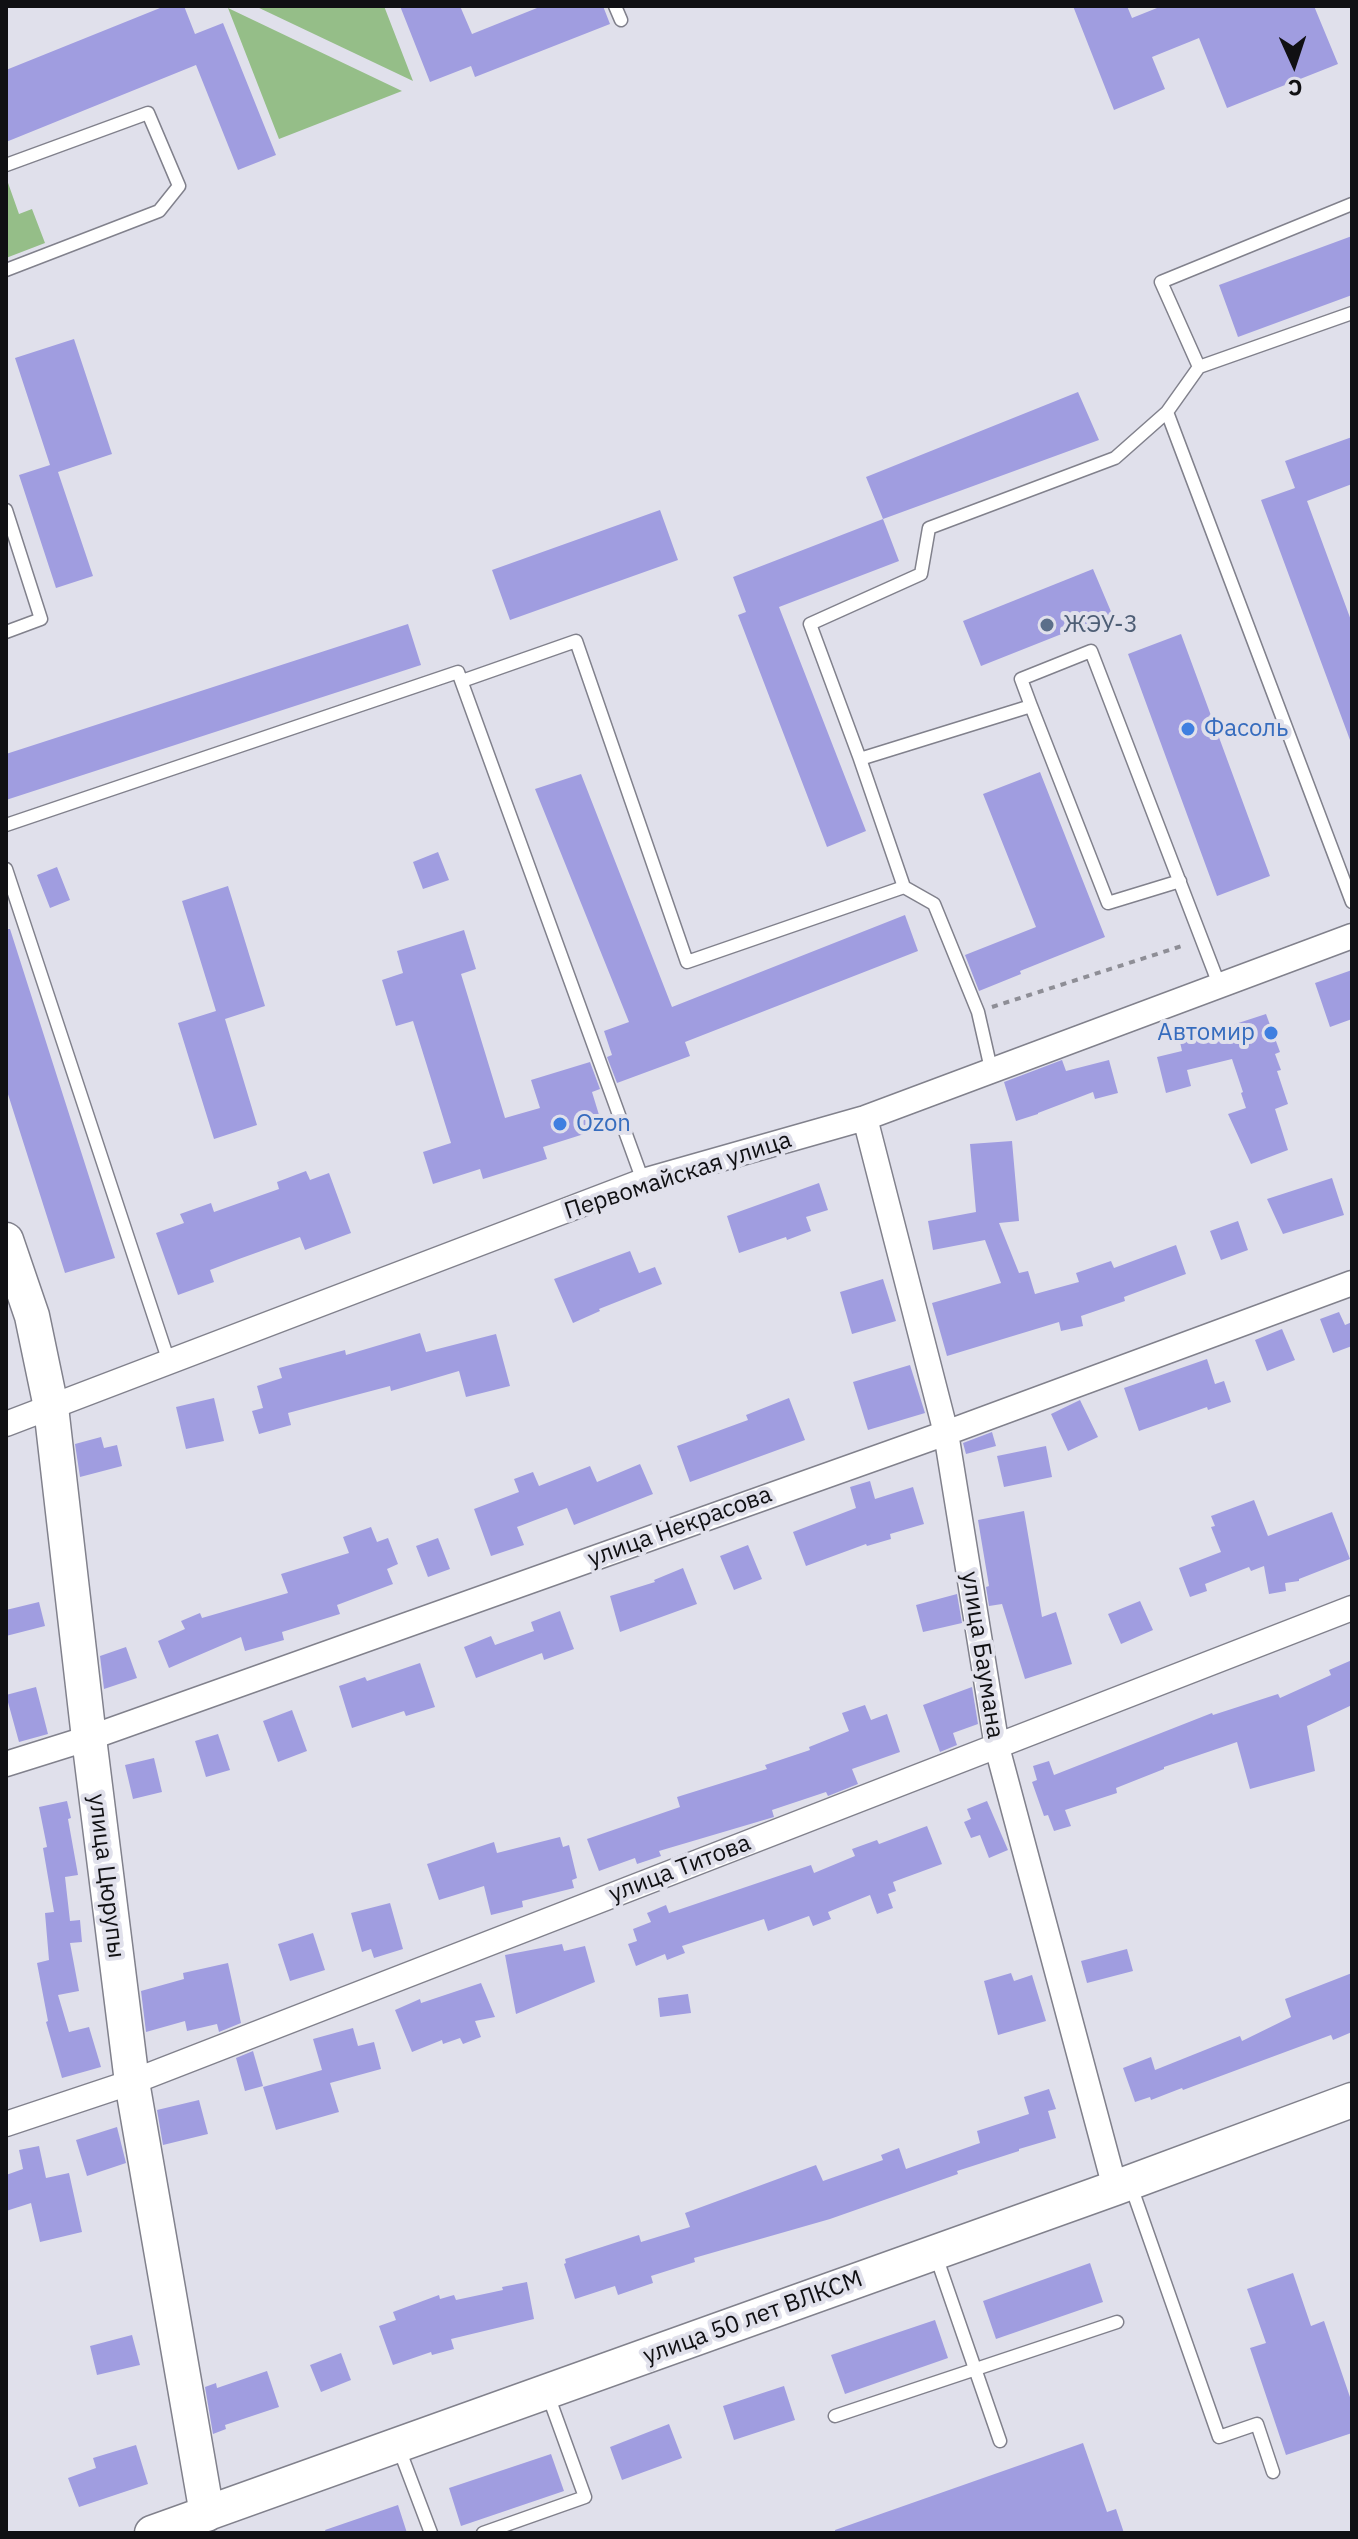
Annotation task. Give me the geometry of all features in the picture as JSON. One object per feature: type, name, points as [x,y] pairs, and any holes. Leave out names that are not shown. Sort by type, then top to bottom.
[{"type":"street","name":"Первомайская улица","points":[[6,1424],[643,1181],[865,1118],[1352,936]]},
{"type":"street","name":"улица Баумана","points":[[865,1118],[946,1433],[997,1747],[1122,2185]]},
{"type":"street","name":"улица Цюрупы","points":[[6,1240],[32,1316],[51,1407],[132,2082],[208,2519]]},
{"type":"street","name":"улица Некрасова","points":[[6,1764],[89,1738],[946,1433],[1352,1283]]},
{"type":"street","name":"улица Титова","points":[[6,2124],[132,2082],[1352,1608]]},
{"type":"street","name":"улица 50 лет ВЛКСМ","points":[[152,2533],[208,2519],[398,2446],[1352,2100]]},
{"type":"lane","points":[[615,6],[621,20]]},
{"type":"lane","points":[[6,165],[148,113],[179,186],[159,211],[6,270]]},
{"type":"lane","points":[[1199,367],[1161,282],[1352,204]]},
{"type":"lane","points":[[991,1069],[978,1012],[934,904],[904,887],[810,624],[921,574],[929,528],[1115,458],[1167,412],[1199,367],[1352,313]]},
{"type":"lane","points":[[1167,412],[1352,902]]},
{"type":"lane","points":[[6,510],[41,619],[6,632]]},
{"type":"lane","points":[[462,681],[576,641],[687,962],[904,887]]},
{"type":"lane","points":[[1180,881],[1108,903],[1021,679],[1091,651],[1203,939],[1220,987]]},
{"type":"lane","points":[[6,825],[458,672],[643,1181]]},
{"type":"lane","points":[[860,759],[1031,706]]},
{"type":"lane","points":[[6,869],[169,1362]]},
{"type":"lane","points":[[1122,2185],[1219,2437],[1257,2424],[1273,2472]]},
{"type":"lane","points":[[935,2253],[1000,2441]]},
{"type":"lane","points":[[835,2416],[1117,2322]]},
{"type":"lane","points":[[483,2533],[585,2497],[547,2392]]},
{"type":"lane","points":[[398,2446],[431,2533]]},
{"type":"path","points":[[978,1012],[1203,939]]},
{"type":"green space","points":[[255,6],[384,6],[413,81]]},
{"type":"green space","points":[[228,8],[402,91],[279,139]]},
{"type":"green space","points":[[7,180],[19,214],[32,209],[45,243],[6,258]]},
{"type":"building","points":[[165,6],[184,6],[195,34],[223,23],[276,155],[238,170],[196,65],[6,142],[6,70]]},
{"type":"building","points":[[400,6],[460,6],[472,34],[542,6],[603,6],[610,24],[475,77],[471,66],[430,82]]},
{"type":"building","points":[[1073,6],[1127,6],[1132,18],[1162,6],[1314,6],[1338,64],[1227,108],[1199,38],[1152,57],[1165,89],[1114,110]]},
{"type":"building","points":[[1352,236],[1352,295],[1238,337],[1219,285]]},
{"type":"building","points":[[74,339],[112,454],[58,472],[93,576],[56,588],[19,475],[50,465],[15,358]]},
{"type":"building","points":[[1078,392],[1099,440],[883,519],[866,477]]},
{"type":"building","points":[[1352,437],[1352,484],[1307,501],[1352,623],[1350,740],[1261,500],[1295,488],[1285,461]]},
{"type":"building","points":[[660,510],[678,560],[510,620],[492,570]]},
{"type":"building","points":[[883,519],[899,561],[779,607],[866,831],[827,847],[738,615],[746,612],[733,577]]},
{"type":"building","points":[[1093,569],[1112,614],[981,666],[963,621]]},
{"type":"building","points":[[408,624],[421,665],[6,800],[6,754]]},
{"type":"building","points":[[1181,634],[1270,876],[1217,896],[1128,654]]},
{"type":"building","points":[[1040,772],[1105,937],[979,991],[965,955],[1036,927],[983,794]]},
{"type":"building","points":[[581,774],[672,1007],[905,915],[918,951],[685,1042],[690,1056],[617,1083],[607,1057],[612,1055],[604,1031],[629,1022],[535,789]]},
{"type":"building","points":[[438,852],[449,880],[423,889],[413,862]]},
{"type":"building","points":[[57,867],[70,900],[50,908],[37,875]]},
{"type":"building","points":[[228,886],[265,1006],[225,1019],[257,1125],[214,1139],[178,1023],[216,1011],[182,901]]},
{"type":"building","points":[[6,929],[10,929],[115,1258],[65,1273],[6,1088]]},
{"type":"building","points":[[464,930],[476,969],[461,974],[505,1118],[540,1108],[531,1080],[590,1062],[600,1089],[592,1092],[603,1128],[543,1147],[547,1159],[483,1179],[480,1169],[433,1184],[423,1152],[451,1143],[413,1021],[396,1026],[382,980],[403,973],[397,951]]},
{"type":"building","points":[[1352,970],[1352,1019],[1330,1027],[1315,983]]},
{"type":"building","points":[[1266,1014],[1280,1052],[1275,1054],[1281,1070],[1277,1071],[1288,1104],[1275,1109],[1288,1150],[1251,1164],[1228,1114],[1246,1108],[1232,1059],[1187,1070],[1191,1086],[1166,1093],[1157,1057],[1182,1051],[1180,1042]]},
{"type":"building","points":[[1062,1060],[1066,1071],[1109,1060],[1118,1093],[1095,1099],[1093,1092],[1016,1121],[1004,1082]]},
{"type":"building","points":[[1012,1141],[1019,1221],[999,1223],[1019,1273],[1028,1271],[1035,1294],[1079,1282],[1076,1273],[1111,1261],[1114,1268],[1176,1245],[1186,1274],[1124,1297],[1125,1301],[1081,1316],[1083,1326],[1061,1331],[1059,1322],[947,1356],[932,1303],[1001,1283],[985,1240],[933,1250],[928,1221],[976,1212],[970,1144]]},
{"type":"building","points":[[306,1171],[310,1180],[329,1173],[351,1233],[305,1250],[300,1237],[210,1270],[214,1282],[178,1295],[156,1233],[184,1223],[180,1214],[211,1203],[214,1212],[279,1189],[277,1182]]},
{"type":"building","points":[[1332,1178],[1344,1215],[1283,1234],[1267,1199]]},
{"type":"building","points":[[819,1183],[828,1210],[806,1217],[811,1231],[739,1253],[727,1216]]},
{"type":"building","points":[[1238,1221],[1248,1250],[1221,1260],[1210,1231]]},
{"type":"building","points":[[630,1251],[639,1273],[655,1267],[662,1284],[573,1323],[554,1279]]},
{"type":"building","points":[[883,1279],[896,1321],[852,1334],[840,1292]]},
{"type":"building","points":[[1339,1312],[1345,1325],[1352,1322],[1352,1346],[1333,1353],[1320,1319]]},
{"type":"building","points":[[1282,1329],[1295,1360],[1267,1371],[1255,1340]]},
{"type":"building","points":[[420,1333],[426,1352],[496,1334],[510,1386],[466,1397],[459,1371],[391,1391],[390,1386],[288,1413],[291,1425],[259,1434],[252,1411],[263,1408],[257,1386],[282,1378],[279,1368],[345,1350],[346,1355]]},
{"type":"building","points":[[1207,1359],[1215,1384],[1224,1381],[1231,1402],[1208,1410],[1207,1407],[1139,1431],[1124,1388]]},
{"type":"building","points":[[910,1365],[925,1413],[868,1430],[853,1382]]},
{"type":"building","points":[[214,1398],[224,1441],[186,1449],[176,1407]]},
{"type":"building","points":[[789,1398],[805,1440],[690,1482],[677,1446],[748,1420],[746,1415]]},
{"type":"building","points":[[1080,1400],[1098,1437],[1068,1451],[1051,1414]]},
{"type":"building","points":[[992,1432],[996,1446],[966,1454],[963,1443]]},
{"type":"building","points":[[101,1437],[104,1448],[117,1445],[122,1466],[80,1477],[75,1444]]},
{"type":"building","points":[[1046,1446],[1052,1477],[1004,1487],[997,1456]]},
{"type":"building","points":[[640,1464],[653,1494],[574,1525],[567,1508],[517,1527],[524,1545],[491,1556],[474,1509],[519,1492],[514,1479],[533,1472],[539,1486],[590,1466],[597,1482]]},
{"type":"building","points":[[870,1481],[875,1499],[913,1487],[924,1524],[890,1534],[891,1539],[866,1544],[806,1566],[793,1532],[856,1508],[850,1487]]},
{"type":"building","points":[[1254,1500],[1268,1536],[1332,1512],[1350,1559],[1299,1581],[1285,1583],[1286,1591],[1269,1594],[1264,1566],[1251,1571],[1249,1567],[1205,1584],[1207,1591],[1190,1597],[1179,1568],[1221,1552],[1211,1527],[1215,1526],[1211,1516]]},
{"type":"building","points":[[1024,1511],[1042,1617],[1056,1612],[1072,1664],[1025,1679],[1002,1604],[989,1606],[986,1587],[989,1586],[978,1520]]},
{"type":"building","points":[[371,1527],[377,1542],[388,1538],[398,1564],[387,1569],[393,1584],[337,1605],[340,1614],[282,1632],[284,1640],[245,1651],[241,1637],[169,1668],[158,1641],[185,1629],[181,1621],[200,1613],[202,1618],[288,1593],[281,1574],[349,1553],[343,1537]]},
{"type":"building","points":[[438,1538],[450,1569],[428,1577],[416,1546]]},
{"type":"building","points":[[748,1545],[762,1579],[734,1590],[720,1556]]},
{"type":"building","points":[[683,1568],[697,1604],[620,1632],[610,1596],[655,1582]]},
{"type":"building","points":[[957,1594],[962,1623],[923,1632],[916,1605]]},
{"type":"building","points":[[1140,1601],[1153,1630],[1121,1644],[1108,1614]]},
{"type":"building","points":[[39,1602],[45,1626],[6,1636],[6,1610]]},
{"type":"building","points":[[560,1611],[574,1649],[544,1660],[542,1653],[476,1678],[464,1647],[491,1636],[495,1645],[534,1631],[531,1622]]},
{"type":"building","points":[[126,1647],[137,1678],[104,1689],[100,1656]]},
{"type":"building","points":[[1352,1660],[1352,1705],[1307,1726],[1315,1771],[1250,1789],[1237,1742],[1164,1767],[1116,1788],[1117,1793],[1065,1810],[1071,1826],[1054,1831],[1048,1815],[1044,1816],[1032,1782],[1037,1780],[1033,1766],[1049,1761],[1054,1775],[1212,1713],[1278,1694],[1280,1698],[1331,1675],[1329,1670]]},
{"type":"building","points":[[420,1663],[435,1707],[406,1716],[404,1711],[352,1728],[339,1686],[365,1677],[367,1681]]},
{"type":"building","points":[[36,1687],[48,1734],[19,1742],[6,1695]]},
{"type":"building","points":[[972,1687],[978,1724],[953,1733],[957,1745],[940,1752],[923,1705]]},
{"type":"building","points":[[865,1705],[871,1720],[887,1714],[900,1752],[852,1769],[858,1784],[828,1796],[826,1792],[772,1810],[774,1817],[659,1851],[661,1856],[637,1864],[635,1858],[599,1871],[587,1839],[680,1807],[677,1797],[767,1769],[765,1765],[810,1750],[809,1747],[849,1731],[842,1713]]},
{"type":"building","points":[[292,1710],[307,1751],[278,1762],[263,1721]]},
{"type":"building","points":[[218,1734],[230,1770],[206,1777],[195,1741]]},
{"type":"building","points":[[154,1758],[162,1792],[133,1799],[125,1765]]},
{"type":"building","points":[[67,1801],[78,1875],[65,1877],[70,1921],[80,1920],[82,1942],[70,1943],[79,1991],[58,1995],[69,2032],[89,2027],[101,2067],[62,2078],[46,2022],[37,1963],[49,1960],[45,1913],[54,1912],[39,1807]]},
{"type":"building","points":[[987,1801],[1008,1850],[989,1858],[980,1835],[971,1838],[964,1822],[971,1819],[967,1809]]},
{"type":"building","points":[[927,1826],[942,1864],[893,1882],[896,1891],[888,1894],[893,1908],[877,1914],[870,1895],[828,1912],[831,1919],[813,1926],[809,1916],[768,1931],[764,1919],[682,1946],[685,1953],[667,1960],[665,1954],[636,1966],[628,1944],[637,1941],[633,1929],[651,1922],[647,1913],[666,1905],[669,1913],[811,1865],[814,1873],[855,1856],[852,1849],[877,1840],[879,1844]]},
{"type":"building","points":[[560,1837],[563,1847],[569,1845],[577,1878],[572,1880],[574,1888],[522,1901],[523,1907],[491,1915],[484,1886],[439,1900],[427,1864],[494,1842],[497,1853]]},
{"type":"building","points":[[390,1903],[403,1949],[374,1958],[371,1949],[362,1952],[351,1913]]},
{"type":"building","points":[[313,1933],[325,1970],[290,1981],[278,1944]]},
{"type":"building","points":[[562,1944],[564,1951],[585,1946],[595,1982],[516,2014],[505,1955]]},
{"type":"building","points":[[1127,1949],[1133,1971],[1087,1983],[1081,1961]]},
{"type":"building","points":[[228,1963],[241,2023],[219,2032],[217,2024],[187,2031],[185,2021],[146,2032],[141,1991],[184,1979],[183,1973]]},
{"type":"building","points":[[1011,1973],[1014,1981],[1032,1975],[1046,2021],[998,2035],[984,1981]]},
{"type":"building","points":[[1352,1973],[1352,2032],[1333,2040],[1331,2035],[1183,2090],[1135,2102],[1123,2068],[1151,2057],[1155,2070],[1240,2036],[1242,2041],[1291,2017],[1285,1999]]},
{"type":"building","points":[[481,1983],[495,2017],[475,2021],[481,2037],[463,2044],[460,2038],[443,2044],[442,2040],[412,2052],[395,2010],[420,1999],[421,2003]]},
{"type":"building","points":[[688,1994],[691,2013],[660,2017],[658,1998]]},
{"type":"building","points":[[353,2028],[358,2046],[374,2042],[381,2069],[330,2083],[339,2112],[276,2130],[263,2087],[322,2070],[313,2039]]},
{"type":"building","points":[[253,2051],[263,2086],[245,2091],[236,2058]]},
{"type":"building","points":[[1049,2089],[1056,2109],[1048,2111],[1056,2138],[830,2219],[694,2258],[695,2262],[651,2276],[653,2283],[618,2295],[615,2286],[575,2299],[565,2259],[639,2235],[641,2242],[690,2227],[685,2213],[816,2165],[823,2181],[883,2160],[881,2155],[899,2148],[906,2169],[980,2143],[977,2131],[1029,2114],[1024,2097]]},
{"type":"building","points":[[199,2100],[208,2134],[163,2145],[157,2110]]},
{"type":"building","points":[[117,2127],[126,2163],[87,2176],[76,2140]]},
{"type":"building","points":[[39,2146],[46,2178],[69,2173],[82,2232],[40,2242],[31,2203],[6,2211],[6,2175],[23,2169],[19,2150]]},
{"type":"building","points":[[1090,2263],[1103,2302],[996,2339],[983,2301]]},
{"type":"building","points":[[1293,2273],[1311,2326],[1324,2321],[1352,2403],[1352,2433],[1286,2455],[1250,2348],[1266,2343],[1247,2289]]},
{"type":"building","points":[[527,2282],[534,2319],[451,2339],[454,2349],[432,2355],[431,2352],[393,2365],[379,2326],[396,2320],[393,2312],[439,2295],[440,2299],[454,2295],[456,2300]]},
{"type":"building","points":[[935,2320],[948,2358],[845,2394],[831,2355]]},
{"type":"building","points":[[132,2335],[140,2365],[97,2375],[90,2346]]},
{"type":"building","points":[[341,2353],[351,2380],[321,2392],[310,2365]]},
{"type":"building","points":[[267,2371],[279,2407],[225,2425],[226,2429],[213,2434],[205,2387],[216,2383],[217,2388]]},
{"type":"building","points":[[784,2386],[795,2420],[734,2440],[723,2406]]},
{"type":"building","points":[[669,2424],[682,2458],[622,2480],[610,2447]]},
{"type":"building","points":[[1083,2443],[1107,2512],[1116,2509],[1124,2533],[835,2533],[835,2530]]},
{"type":"building","points":[[136,2445],[148,2484],[79,2507],[68,2478],[96,2468],[93,2458]]},
{"type":"building","points":[[551,2454],[564,2491],[461,2526],[449,2488]]},
{"type":"building","points":[[398,2505],[407,2533],[326,2533],[325,2530]]},
{"type":"place","name":"ЖЭУ-3","points":[[1047,625]]},
{"type":"place","name":"Фасоль","points":[[1188,729]]},
{"type":"place","name":"Автомир","points":[[1271,1033]]},
{"type":"place","name":"Ozon","points":[[560,1124]]}]
